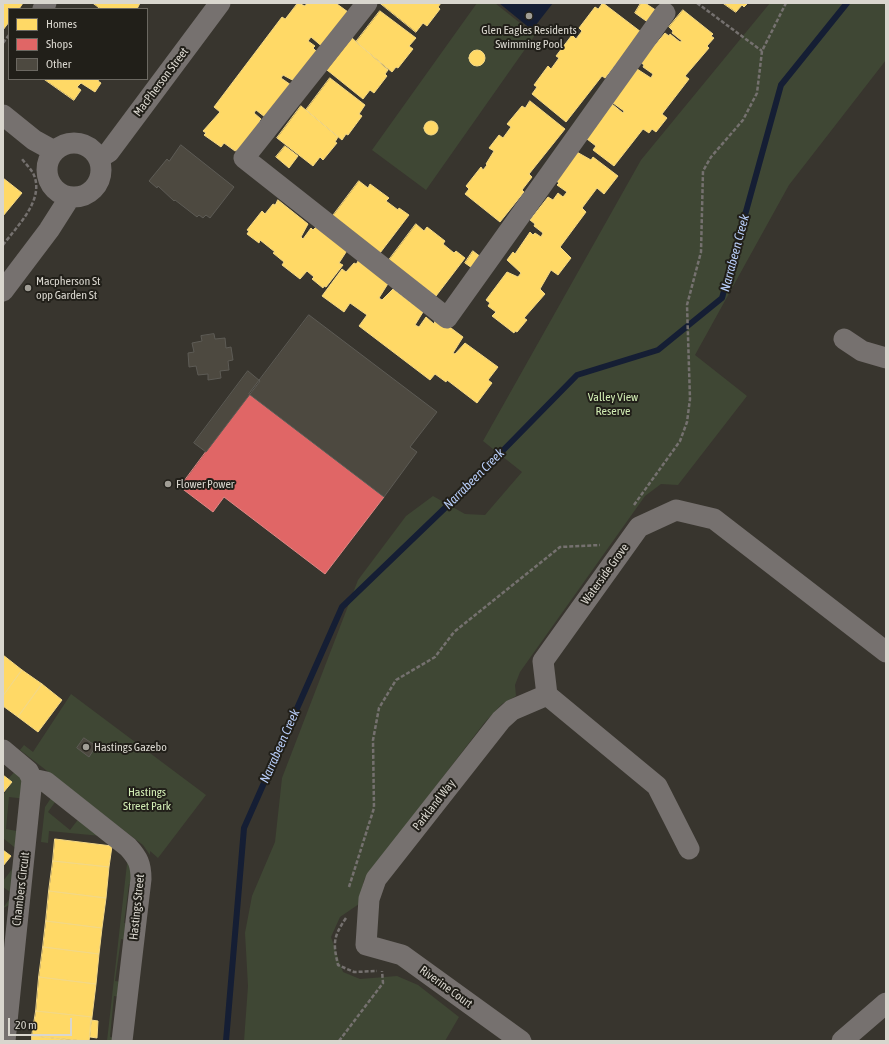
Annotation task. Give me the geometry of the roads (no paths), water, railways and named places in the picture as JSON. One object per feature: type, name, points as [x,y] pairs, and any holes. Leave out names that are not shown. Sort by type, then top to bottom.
[{"type":"street","name":"MacPherson Street","points":[[99,158],[109,152],[220,3]]},
{"type":"street","points":[[367,3],[244,158],[447,318],[665,13]]},
{"type":"street","points":[[3,115],[34,140],[54,151]]},
{"type":"street","points":[[70,143],[79,143],[94,151],[99,158],[101,174],[94,190],[87,194],[70,197],[62,195],[55,190],[47,175],[47,166],[54,151],[70,143]]},
{"type":"street","points":[[3,291],[49,230],[70,197]]},
{"type":"street","points":[[844,339],[862,351],[886,358]]},
{"type":"street","name":"Waterside Grove","points":[[547,696],[543,661],[640,527],[676,510],[714,519],[886,652]]},
{"type":"street","points":[[547,696],[657,786],[689,849]]},
{"type":"street","name":"Parkland Way","points":[[366,945],[369,899],[376,879],[501,720],[512,710],[547,696]]},
{"type":"street","points":[[3,750],[28,771],[32,780]]},
{"type":"street","name":"Chambers Circuit","points":[[5,1041],[9,935],[26,850],[32,780]]},
{"type":"street","name":"Hastings Street","points":[[32,780],[46,782],[128,847],[138,858],[141,868],[141,879],[122,1041]]},
{"type":"street","name":"Riverine Court","points":[[366,945],[402,956],[521,1041]]},
{"type":"street","points":[[842,1041],[886,1002]]},
{"type":"water","name":"Glen Eagles Residents Swimming Pool","points":[[499,3],[553,3],[532,30]]},
{"type":"waterway","name":"Narrabeen Creek","points":[[226,1041],[244,828],[342,607],[473,481],[577,375],[658,350],[722,298],[781,85],[847,3]]},
{"type":"place","name":"Glen Eagles Residents Swimming Pool","points":[[529,16]]},
{"type":"place","name":"Macpherson St opp Garden St","points":[[28,288]]},
{"type":"place","name":"Flower Power","points":[[168,484]]},
{"type":"place","name":"Hastings Gazebo","points":[[86,747]]},
{"type":"park label","name":"Valley View Reserve","points":[[613,404]]},
{"type":"park label","name":"Hastings Street Park","points":[[147,799]]}]
